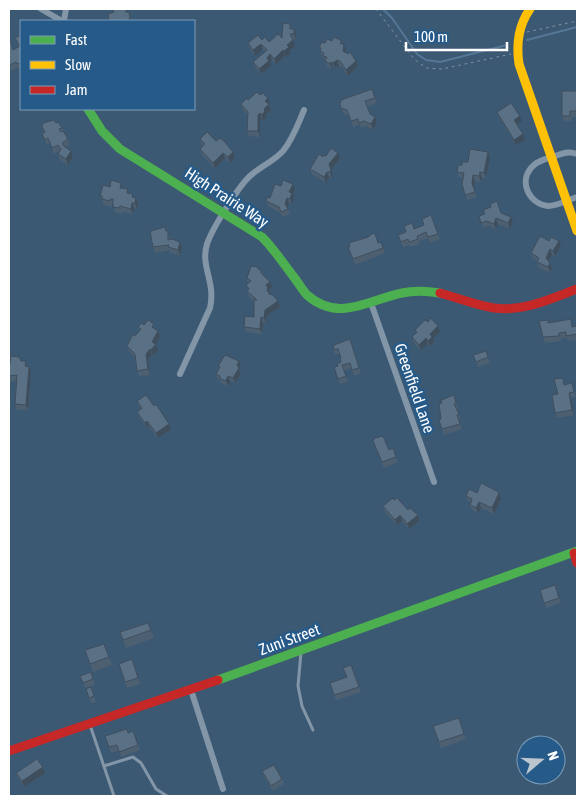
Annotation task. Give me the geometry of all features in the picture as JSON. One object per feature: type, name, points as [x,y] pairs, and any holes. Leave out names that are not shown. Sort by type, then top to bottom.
[{"type":"street","points":[[41,9],[61,20]]},
{"type":"street","points":[[530,9],[518,32],[517,52],[519,64],[577,231]]},
{"type":"street","name":"High Prairie Way","points":[[89,110],[102,131],[120,149],[262,237],[271,246],[306,294],[320,305],[328,308],[347,310],[370,302],[419,291],[443,294],[492,307],[516,308],[528,306],[577,289]]},
{"type":"street","points":[[180,374],[210,308],[212,290],[206,268],[206,252],[210,237],[241,185],[248,177],[274,159],[288,144],[304,110]]},
{"type":"street","points":[[577,154],[567,152],[541,161],[530,168],[526,179],[527,191],[540,204],[553,205],[577,197]]},
{"type":"street","name":"Greenfield Lane","points":[[370,302],[434,482]]},
{"type":"street","points":[[575,552],[577,563]]},
{"type":"street","name":"Zuni Street","points":[[9,751],[191,690],[575,552]]},
{"type":"street","points":[[191,690],[223,789]]},
{"type":"lane","points":[[300,651],[302,654],[298,686],[302,706],[313,730]]},
{"type":"lane","points":[[90,724],[114,796]]},
{"type":"lane","points":[[104,766],[133,757],[141,763],[156,789],[167,796]]},
{"type":"path","points":[[376,9],[414,59],[426,68],[442,69],[513,53]]},
{"type":"path","points":[[523,32],[531,32],[577,21]]},
{"type":"building","points":[[113,9],[126,9],[126,12],[129,12],[130,19],[109,20],[108,14],[114,12]]},
{"type":"building","points":[[283,23],[290,24],[290,29],[294,29],[294,34],[290,34],[293,40],[287,45],[289,47],[274,59],[270,54],[267,58],[269,61],[259,69],[253,62],[267,50],[261,44],[253,50],[248,43],[258,35],[262,40],[265,37],[269,42],[278,34],[282,38]]},
{"type":"building","points":[[20,36],[20,46],[15,38]]},
{"type":"building","points":[[334,37],[342,41],[340,43],[344,45],[343,51],[348,54],[350,52],[356,61],[346,70],[340,61],[337,60],[330,64],[325,61],[327,57],[323,56],[324,53],[320,51],[321,48],[319,47],[322,42],[325,43],[327,39],[332,41]]},
{"type":"building","points":[[11,42],[13,50],[20,46],[20,63],[17,64],[16,62],[10,65],[9,43]]},
{"type":"building","points":[[372,89],[375,98],[365,101],[370,114],[375,117],[371,124],[364,121],[359,123],[358,119],[351,121],[347,110],[341,108],[341,100]]},
{"type":"building","points":[[562,91],[577,91],[577,111],[570,111],[570,116],[562,116]]},
{"type":"building","points":[[257,92],[260,95],[263,93],[268,98],[265,101],[269,104],[264,109],[265,111],[262,115],[260,113],[258,115],[258,131],[247,131],[248,112],[241,104]]},
{"type":"building","points":[[511,103],[520,116],[514,120],[523,134],[514,140],[497,112]]},
{"type":"building","points":[[54,120],[56,123],[58,122],[62,128],[59,129],[61,132],[63,131],[68,139],[62,143],[71,151],[66,159],[58,154],[61,149],[58,145],[52,148],[48,138],[45,140],[42,134],[45,132],[42,127],[43,123]]},
{"type":"building","points":[[207,132],[216,141],[220,138],[224,141],[233,152],[228,157],[223,153],[213,163],[200,149],[205,144],[200,139]]},
{"type":"building","points":[[331,148],[338,153],[329,164],[330,172],[327,172],[324,177],[310,169],[319,154],[323,157],[324,155],[326,156]]},
{"type":"building","points":[[470,149],[488,152],[484,173],[480,172],[479,176],[473,175],[472,183],[475,192],[465,195],[462,184],[464,173],[457,172],[458,165],[462,165],[462,162],[468,162]]},
{"type":"building","points":[[111,180],[121,183],[120,188],[128,189],[127,193],[133,194],[132,197],[136,198],[135,203],[132,203],[131,209],[120,206],[119,208],[113,207],[113,199],[110,199],[110,201],[102,199],[102,196],[100,196],[103,185],[110,187]]},
{"type":"building","points":[[283,180],[293,184],[289,192],[292,193],[290,199],[287,198],[285,204],[288,209],[281,212],[279,207],[266,201],[267,197],[270,198],[275,184],[281,186]]},
{"type":"building","points":[[497,201],[501,213],[511,217],[508,223],[496,218],[494,224],[487,221],[481,223],[479,216],[485,214],[483,210],[491,207],[490,204]]},
{"type":"building","points":[[431,215],[438,234],[428,237],[426,232],[417,236],[418,239],[409,242],[408,239],[401,242],[398,235],[406,232],[404,226],[412,223],[414,229],[424,225],[422,219]]},
{"type":"building","points":[[165,227],[166,231],[168,231],[168,240],[172,239],[180,242],[178,250],[168,247],[169,245],[153,247],[150,231]]},
{"type":"building","points":[[373,233],[378,243],[381,242],[383,248],[353,259],[348,247],[350,247],[349,243],[368,237]]},
{"type":"building","points":[[540,236],[549,241],[551,237],[559,241],[553,251],[550,249],[546,258],[550,263],[548,267],[537,262],[539,258],[531,253]]},
{"type":"building","points":[[251,266],[258,267],[261,270],[261,273],[270,282],[266,285],[267,290],[278,301],[265,310],[264,318],[261,317],[260,329],[244,327],[245,316],[254,317],[254,300],[257,300],[247,291],[249,289],[246,285],[251,281],[247,278]]},
{"type":"building","points":[[431,318],[438,326],[430,334],[432,337],[428,341],[426,338],[419,345],[412,337],[417,332],[415,330],[425,320],[428,322]]},
{"type":"building","points":[[571,319],[572,327],[577,326],[577,334],[566,336],[566,332],[559,333],[559,336],[543,337],[539,321],[548,320],[548,323]]},
{"type":"building","points":[[148,320],[154,324],[152,327],[158,331],[152,342],[156,344],[146,354],[148,369],[137,371],[135,354],[127,346],[133,334],[135,336],[141,329],[138,327],[142,323],[144,325]]},
{"type":"building","points":[[350,339],[359,368],[352,370],[350,363],[342,365],[346,376],[338,379],[334,367],[338,366],[337,364],[341,362],[341,358],[338,349],[333,349],[334,345]]},
{"type":"building","points":[[486,351],[488,357],[476,362],[473,355]]},
{"type":"building","points":[[225,355],[239,361],[237,365],[239,368],[233,378],[228,376],[226,381],[219,378],[220,376],[216,374],[220,367],[218,366]]},
{"type":"building","points":[[11,356],[19,357],[21,361],[26,361],[25,366],[29,367],[26,405],[15,404],[17,375],[9,376]]},
{"type":"building","points":[[563,378],[564,385],[572,383],[574,392],[569,393],[572,410],[555,413],[552,395],[558,394],[554,379]]},
{"type":"building","points":[[146,395],[154,406],[156,404],[169,424],[156,433],[137,412],[142,408],[137,401]]},
{"type":"building","points":[[454,395],[456,403],[454,404],[459,414],[457,415],[460,424],[442,429],[439,420],[441,419],[439,404],[442,403],[441,400]]},
{"type":"building","points":[[383,436],[389,450],[393,448],[396,457],[382,462],[373,441],[375,438]]},
{"type":"building","points":[[481,483],[499,493],[492,508],[479,502],[476,508],[470,505],[472,499],[466,496],[469,489],[477,493]]},
{"type":"building","points":[[393,498],[394,500],[397,498],[408,510],[410,508],[418,515],[407,524],[400,515],[395,520],[383,506]]},
{"type":"building","points":[[555,585],[559,598],[544,603],[540,590]]},
{"type":"building","points":[[148,623],[151,630],[123,640],[120,632]]},
{"type":"building","points":[[104,644],[109,657],[90,664],[85,650]]},
{"type":"building","points":[[132,659],[138,678],[125,682],[119,664]]},
{"type":"building","points":[[351,665],[359,687],[334,695],[330,683],[347,677],[343,668]]},
{"type":"building","points":[[91,672],[93,679],[83,683],[80,676]]},
{"type":"building","points":[[91,687],[94,696],[89,698],[86,689]]},
{"type":"building","points":[[459,718],[464,734],[439,742],[433,726]]},
{"type":"building","points":[[127,729],[128,733],[133,731],[138,745],[119,752],[117,745],[109,747],[105,736]]},
{"type":"building","points":[[37,759],[43,767],[22,781],[16,773]]},
{"type":"building","points":[[274,765],[282,779],[271,786],[262,771]]},
{"type":"waterway","points":[[383,9],[392,18],[417,54],[426,60],[440,62],[507,45]]},
{"type":"waterway","points":[[527,40],[577,27]]},
{"type":"traffic: fast","points":[[89,110],[102,131],[120,149],[262,237],[305,293],[319,303],[342,309],[407,292],[440,293]]},
{"type":"traffic: fast","points":[[218,680],[577,551]]},
{"type":"traffic: slow","points":[[530,9],[520,29],[519,64],[577,231]]},
{"type":"traffic: jam","points":[[440,293],[480,305],[505,309],[536,304],[577,289]]},
{"type":"traffic: jam","points":[[574,553],[577,563]]},
{"type":"traffic: jam","points":[[9,751],[218,680]]}]
